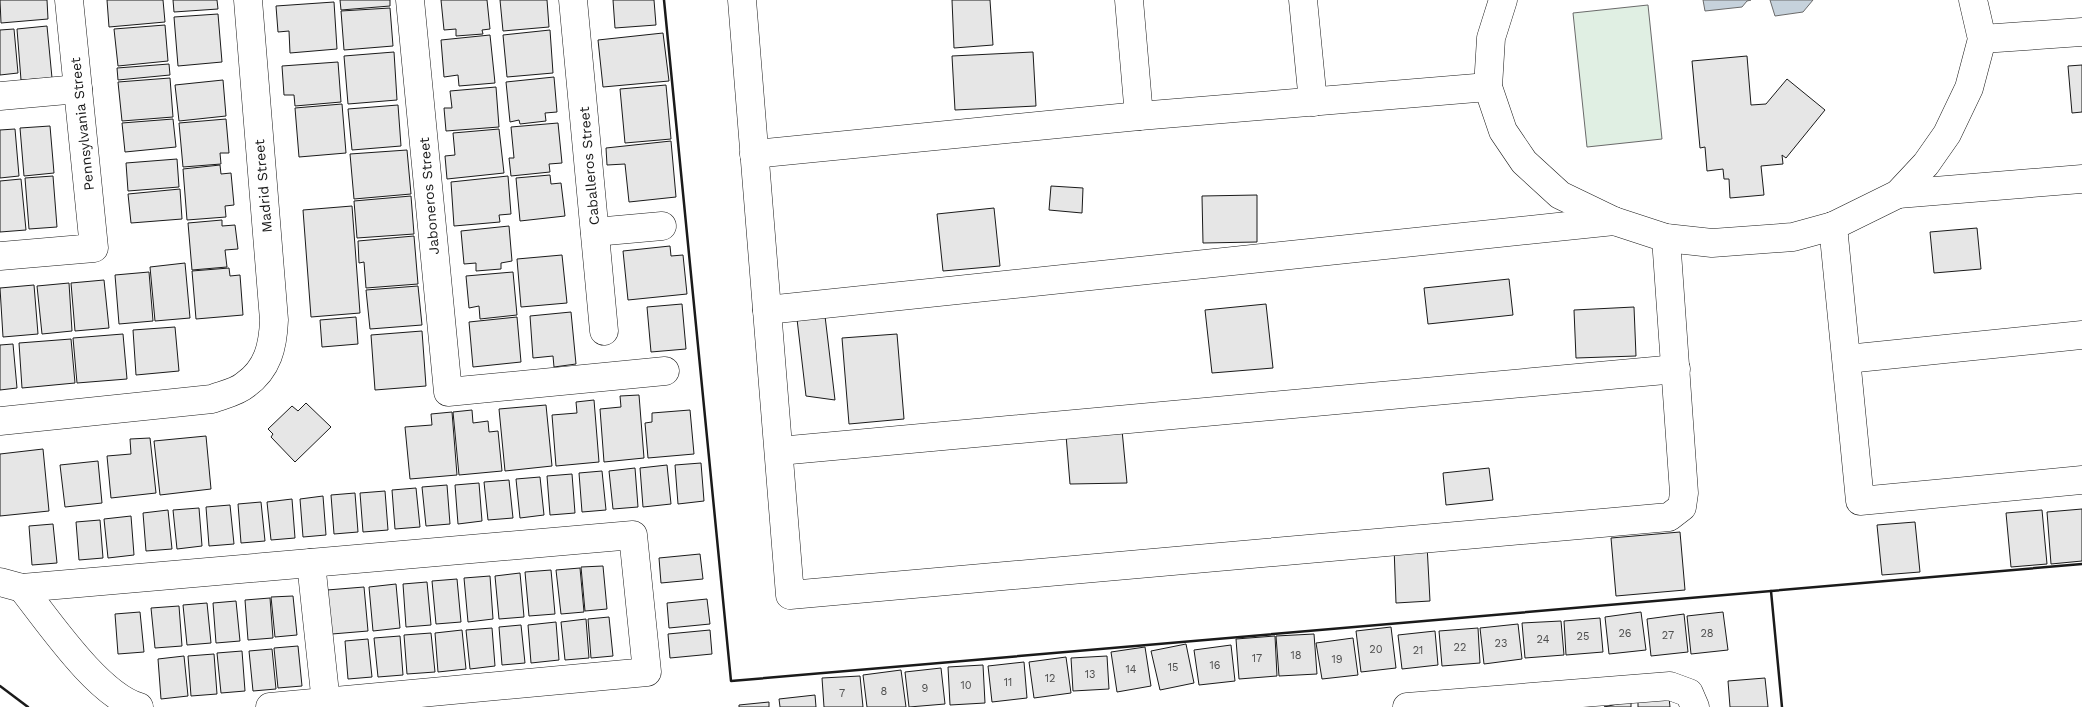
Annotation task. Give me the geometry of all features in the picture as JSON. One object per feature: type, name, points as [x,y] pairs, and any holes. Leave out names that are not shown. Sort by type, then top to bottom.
[{"type":"street","name":"Pennsylvania Street","points":[[0,256],[94,248],[69,0]]},
{"type":"street","name":"Madrid Street","points":[[0,421],[212,399],[244,386],[262,368],[273,346],[274,320],[248,0]]},
{"type":"street","name":"Jaboneros Street","points":[[410,0],[448,392],[665,371]]},
{"type":"street","name":"Caballeros Street","points":[[573,0],[604,331]]},
{"type":"street","points":[[742,0],[790,595],[1669,517],[1682,507],[1684,493],[1666,238]]},
{"type":"street","points":[[1128,0],[1139,116]]},
{"type":"street","points":[[1303,0],[1313,102]]},
{"type":"street","points":[[1503,0],[1491,38],[1488,87],[1503,132],[1524,162],[1560,195],[1614,221],[1666,238],[1712,243],[1793,237],[1833,226],[1898,194],[1926,164],[1947,134],[1969,88],[1982,39],[1973,0]]},
{"type":"street","points":[[1982,39],[2082,32]]},
{"type":"street","points":[[754,154],[1139,116],[1488,87]]},
{"type":"street","points":[[0,96],[78,89]]},
{"type":"street","points":[[1898,194],[2082,179]]},
{"type":"street","points":[[767,310],[1614,221]]},
{"type":"street","points":[[595,232],[662,226]]},
{"type":"street","points":[[1833,226],[1860,501],[2082,480]]},
{"type":"street","points":[[1846,359],[2082,335]]},
{"type":"street","points":[[779,451],[1676,369]]},
{"type":"street","points":[[11,585],[311,563],[633,535],[647,672],[270,707]]},
{"type":"street","points":[[311,563],[326,703]]},
{"type":"street","points":[[11,585],[83,664],[109,689],[131,705],[139,707]]},
{"type":"street","points":[[1407,707],[1670,686],[1692,700]]},
{"type":"green space","points":[[1648,5],[1662,139],[1587,147],[1573,13]]},
{"type":"shaded area","points":[[1703,0],[1751,0],[1747,1],[1742,7],[1705,11]]},
{"type":"shaded area","points":[[1770,0],[1813,0],[1803,12],[1775,16]]},
{"type":"building","points":[[0,0],[47,0],[48,19],[1,23]]},
{"type":"building","points":[[107,0],[163,0],[165,22],[109,27]]},
{"type":"building","points":[[173,0],[217,0],[218,9],[174,12]]},
{"type":"building","points":[[340,0],[390,0],[390,6],[341,10]]},
{"type":"building","points":[[441,0],[487,0],[490,29],[482,30],[483,34],[456,36],[456,29],[444,30]]},
{"type":"building","points":[[500,0],[547,0],[549,27],[503,31]]},
{"type":"building","points":[[613,0],[654,0],[656,25],[615,28]]},
{"type":"building","points":[[952,0],[990,0],[993,45],[954,48]]},
{"type":"building","points":[[334,2],[337,49],[290,53],[289,31],[278,32],[276,6]]},
{"type":"building","points":[[390,8],[393,46],[344,50],[341,11]]},
{"type":"building","points":[[218,14],[222,62],[178,66],[174,17]]},
{"type":"building","points":[[165,25],[168,61],[118,66],[114,29]]},
{"type":"building","points":[[47,26],[52,78],[21,80],[17,29]]},
{"type":"building","points":[[14,29],[18,73],[0,75],[0,30]]},
{"type":"building","points":[[550,30],[553,73],[507,77],[503,35]]},
{"type":"building","points":[[663,33],[669,81],[603,87],[598,40]]},
{"type":"building","points":[[490,35],[495,83],[459,86],[458,75],[444,77],[441,40]]},
{"type":"building","points":[[394,52],[397,100],[348,104],[344,56]]},
{"type":"building","points":[[1033,52],[1036,106],[955,110],[952,56]]},
{"type":"building","points":[[1747,56],[1751,105],[1766,104],[1787,79],[1825,110],[1786,158],[1782,155],[1783,164],[1761,166],[1764,195],[1730,198],[1729,179],[1724,179],[1723,169],[1707,171],[1705,147],[1700,148],[1692,61]]},
{"type":"building","points":[[338,62],[341,102],[295,106],[294,95],[284,95],[282,66]]},
{"type":"building","points":[[169,64],[170,75],[118,80],[117,68]]},
{"type":"building","points":[[2082,65],[2082,112],[2072,113],[2068,66]]},
{"type":"building","points":[[554,77],[557,112],[545,113],[546,121],[520,124],[519,120],[510,122],[506,82]]},
{"type":"building","points":[[170,78],[173,117],[122,121],[118,82]]},
{"type":"building","points":[[223,80],[226,116],[179,121],[175,85]]},
{"type":"building","points":[[666,85],[671,139],[625,143],[620,89]]},
{"type":"building","points":[[496,87],[499,127],[446,131],[444,108],[452,108],[450,91]]},
{"type":"building","points":[[342,104],[346,153],[299,157],[295,108]]},
{"type":"building","points":[[398,105],[401,146],[352,150],[348,109]]},
{"type":"building","points":[[173,119],[176,147],[125,152],[122,123]]},
{"type":"building","points":[[226,119],[229,153],[220,153],[221,164],[183,167],[179,123]]},
{"type":"building","points":[[558,123],[562,163],[549,164],[550,172],[511,176],[509,158],[514,158],[511,127]]},
{"type":"building","points":[[50,126],[54,173],[24,176],[20,128]]},
{"type":"building","points":[[15,129],[19,176],[0,178],[0,130]]},
{"type":"building","points":[[499,129],[504,173],[447,179],[445,156],[455,155],[453,133]]},
{"type":"building","points":[[671,141],[676,197],[629,202],[625,164],[607,165],[606,148]]},
{"type":"building","points":[[407,150],[411,194],[354,199],[350,154]]},
{"type":"building","points":[[177,159],[179,187],[128,191],[126,163]]},
{"type":"building","points":[[220,165],[221,174],[231,173],[234,205],[225,206],[226,217],[187,220],[183,169]]},
{"type":"building","points":[[550,175],[551,184],[561,183],[565,216],[520,221],[516,178]]},
{"type":"building","points":[[53,176],[57,227],[29,229],[25,178]]},
{"type":"building","points":[[508,176],[511,214],[499,215],[500,222],[454,226],[451,182]]},
{"type":"building","points":[[21,179],[26,230],[0,232],[0,181]]},
{"type":"building","points":[[1051,186],[1083,188],[1082,213],[1049,210]]},
{"type":"building","points":[[180,189],[182,219],[131,223],[128,194]]},
{"type":"building","points":[[1257,195],[1257,242],[1203,243],[1202,196]]},
{"type":"building","points":[[411,196],[414,234],[357,238],[354,201]]},
{"type":"building","points":[[352,206],[360,313],[311,317],[303,210]]},
{"type":"building","points":[[994,208],[1000,266],[943,271],[937,214]]},
{"type":"building","points":[[222,220],[222,226],[235,225],[238,249],[225,250],[227,267],[192,270],[188,223]]},
{"type":"building","points":[[509,226],[512,261],[501,263],[501,269],[476,271],[476,263],[464,264],[461,231]]},
{"type":"building","points":[[1977,228],[1981,269],[1934,273],[1930,232]]},
{"type":"building","points":[[414,236],[418,284],[366,288],[364,262],[359,263],[358,241]]},
{"type":"building","points":[[670,246],[671,256],[683,255],[687,294],[628,300],[623,251]]},
{"type":"building","points":[[562,255],[567,303],[521,307],[517,259]]},
{"type":"building","points":[[185,263],[190,318],[155,321],[150,267]]},
{"type":"building","points":[[229,268],[230,276],[240,275],[243,315],[196,319],[192,271]]},
{"type":"building","points":[[149,272],[153,321],[119,324],[115,275]]},
{"type":"building","points":[[513,272],[517,315],[480,319],[479,306],[469,308],[466,276]]},
{"type":"building","points":[[1509,279],[1513,315],[1428,324],[1424,288]]},
{"type":"building","points":[[104,280],[109,328],[75,331],[71,283]]},
{"type":"building","points":[[69,283],[72,331],[42,334],[37,286]]},
{"type":"building","points":[[34,285],[38,334],[3,337],[0,288]]},
{"type":"building","points":[[418,286],[422,325],[370,329],[366,290]]},
{"type":"building","points":[[682,304],[686,349],[651,352],[647,307]]},
{"type":"building","points":[[1266,304],[1273,368],[1212,373],[1205,310]]},
{"type":"building","points":[[1634,307],[1636,356],[1576,358],[1574,310]]},
{"type":"building","points":[[571,312],[576,364],[554,367],[553,356],[533,358],[530,316]]},
{"type":"building","points":[[825,316],[835,400],[806,396],[797,319]]},
{"type":"building","points":[[356,317],[358,344],[322,347],[320,320]]},
{"type":"building","points":[[517,317],[521,362],[473,367],[469,322]]},
{"type":"building","points":[[175,327],[179,371],[136,375],[133,330]]},
{"type":"building","points":[[422,331],[426,386],[375,390],[371,335]]},
{"type":"building","points":[[123,334],[127,379],[77,383],[73,338]]},
{"type":"building","points":[[897,334],[904,419],[849,424],[842,338]]},
{"type":"building","points":[[71,339],[75,383],[22,388],[19,343]]},
{"type":"building","points":[[13,344],[17,388],[0,390],[0,345]]},
{"type":"building","points":[[639,395],[644,458],[604,462],[600,409],[621,407],[620,396]]},
{"type":"building","points":[[594,400],[599,462],[556,466],[552,415],[577,413],[576,402]]},
{"type":"building","points":[[306,403],[331,427],[295,462],[271,437],[273,434],[268,429],[292,406],[298,411]]},
{"type":"building","points":[[546,405],[552,466],[505,471],[499,409]]},
{"type":"building","points":[[472,410],[473,423],[488,421],[489,432],[498,431],[502,471],[459,475],[453,412]]},
{"type":"building","points":[[690,410],[694,454],[648,458],[645,423],[652,422],[652,413]]},
{"type":"building","points":[[452,412],[457,475],[410,479],[405,427],[432,425],[431,414]]},
{"type":"building","points":[[1122,430],[1127,483],[1070,484],[1066,435]]},
{"type":"building","points":[[206,436],[211,489],[160,495],[154,441]]},
{"type":"building","points":[[150,438],[156,493],[111,498],[107,456],[131,454],[130,439]]},
{"type":"building","points":[[43,449],[49,511],[0,516],[0,454]]},
{"type":"building","points":[[98,461],[102,503],[65,507],[60,465]]},
{"type":"building","points":[[701,463],[704,501],[678,504],[675,465]]},
{"type":"building","points":[[667,465],[671,504],[643,507],[640,468]]},
{"type":"building","points":[[635,468],[638,507],[613,509],[609,471]]},
{"type":"building","points":[[1489,468],[1493,500],[1446,505],[1443,473]]},
{"type":"building","points":[[602,471],[606,510],[582,512],[579,473]]},
{"type":"building","points":[[572,474],[575,513],[550,515],[547,476]]},
{"type":"building","points":[[540,477],[544,515],[520,518],[516,479]]},
{"type":"building","points":[[509,480],[513,518],[488,520],[484,482]]},
{"type":"building","points":[[479,483],[482,521],[458,524],[455,485]]},
{"type":"building","points":[[447,485],[450,524],[426,526],[422,487]]},
{"type":"building","points":[[416,488],[420,527],[395,529],[392,490]]},
{"type":"building","points":[[385,491],[388,530],[363,532],[360,493]]},
{"type":"building","points":[[355,493],[358,532],[334,534],[331,495]]},
{"type":"building","points":[[323,496],[326,535],[303,537],[300,499]]},
{"type":"building","points":[[292,499],[295,538],[271,540],[267,502]]},
{"type":"building","points":[[261,502],[265,541],[241,543],[238,504]]},
{"type":"building","points":[[230,505],[234,544],[209,546],[206,507]]},
{"type":"building","points":[[199,508],[202,546],[177,549],[173,510]]},
{"type":"building","points":[[2082,509],[2082,561],[2051,564],[2047,512]]},
{"type":"building","points":[[168,510],[172,549],[146,551],[143,513]]},
{"type":"building","points":[[2042,510],[2047,564],[2011,567],[2006,513]]},
{"type":"building","points":[[131,516],[134,555],[108,558],[104,519]]},
{"type":"building","points":[[100,520],[103,558],[79,560],[76,522]]},
{"type":"building","points":[[1915,522],[1920,572],[1882,575],[1877,525]]},
{"type":"building","points":[[53,524],[57,563],[32,565],[29,526]]},
{"type":"building","points":[[1680,532],[1685,590],[1616,596],[1611,538]]},
{"type":"building","points":[[1427,545],[1430,601],[1396,603],[1394,546]]},
{"type":"building","points":[[700,554],[703,579],[661,583],[659,558]]},
{"type":"building","points":[[603,566],[607,609],[585,611],[581,567]]},
{"type":"building","points":[[580,568],[584,612],[561,614],[556,570]]},
{"type":"building","points":[[551,570],[555,614],[529,616],[525,572]]},
{"type":"building","points":[[520,573],[524,617],[499,619],[495,576]]},
{"type":"building","points":[[490,576],[493,619],[468,622],[464,578]]},
{"type":"building","points":[[457,579],[461,622],[436,624],[432,581]]},
{"type":"building","points":[[427,582],[431,625],[406,627],[403,584]]},
{"type":"building","points":[[396,584],[400,628],[373,631],[369,587]]},
{"type":"building","points":[[364,587],[368,631],[332,634],[327,590]]},
{"type":"building","points":[[293,596],[297,635],[275,637],[271,597]]},
{"type":"building","points":[[270,598],[273,638],[248,640],[245,600]]},
{"type":"building","points":[[707,599],[710,624],[669,628],[667,603]]},
{"type":"building","points":[[236,601],[240,641],[216,643],[213,603]]},
{"type":"building","points":[[207,603],[211,643],[187,645],[183,605]]},
{"type":"building","points":[[179,606],[182,646],[155,648],[151,608]]},
{"type":"building","points":[[140,612],[144,652],[118,654],[115,614]]},
{"type":"building","points":[[1641,612],[1646,650],[1609,654],[1605,617]]},
{"type":"building","points":[[1723,612],[1728,650],[1691,654],[1687,616]]},
{"type":"building","points":[[1684,614],[1688,652],[1651,656],[1647,619]]},
{"type":"building","points":[[609,617],[613,656],[591,658],[588,619]]},
{"type":"building","points":[[1600,618],[1603,652],[1566,655],[1564,621]]},
{"type":"building","points":[[586,619],[589,658],[565,660],[561,622]]},
{"type":"building","points":[[1561,621],[1564,655],[1525,658],[1522,623]]},
{"type":"building","points":[[556,622],[559,660],[531,663],[528,625]]},
{"type":"building","points":[[1518,624],[1522,659],[1484,664],[1480,628]]},
{"type":"building","points":[[521,625],[525,663],[502,665],[499,627]]},
{"type":"building","points":[[1391,627],[1396,668],[1361,672],[1356,631]]},
{"type":"building","points":[[492,628],[495,666],[470,669],[466,630]]},
{"type":"building","points":[[1478,628],[1480,663],[1442,666],[1439,631]]},
{"type":"building","points":[[462,630],[466,669],[438,672],[435,633]]},
{"type":"building","points":[[710,630],[712,654],[670,658],[668,634]]},
{"type":"building","points":[[1435,631],[1438,665],[1402,669],[1398,635]]},
{"type":"building","points":[[431,633],[435,672],[407,674],[404,635]]},
{"type":"building","points":[[1314,634],[1317,674],[1279,676],[1276,636]]},
{"type":"building","points":[[400,636],[403,675],[378,677],[374,638]]},
{"type":"building","points":[[1275,636],[1277,676],[1239,679],[1236,639]]},
{"type":"building","points":[[1353,638],[1358,675],[1322,679],[1316,643]]},
{"type":"building","points":[[368,639],[372,677],[348,679],[345,641]]},
{"type":"building","points":[[1186,644],[1194,683],[1160,690],[1151,651]]},
{"type":"building","points":[[1231,645],[1235,681],[1199,685],[1194,650]]},
{"type":"building","points":[[298,646],[302,686],[278,688],[274,648]]},
{"type":"building","points":[[1145,647],[1151,686],[1117,692],[1111,652]]},
{"type":"building","points":[[272,649],[276,689],[253,691],[249,651]]},
{"type":"building","points":[[242,651],[245,691],[221,693],[217,653]]},
{"type":"building","points":[[214,654],[217,694],[191,696],[188,656]]},
{"type":"building","points":[[184,656],[188,696],[161,699],[158,659]]},
{"type":"building","points":[[1107,656],[1109,689],[1073,691],[1071,658]]},
{"type":"building","points":[[1066,657],[1071,693],[1034,698],[1029,662]]},
{"type":"building","points":[[1024,662],[1027,698],[992,702],[988,666]]},
{"type":"building","points":[[983,665],[985,703],[950,705],[948,667]]},
{"type":"building","points":[[941,668],[945,704],[909,707],[905,672]]},
{"type":"building","points":[[901,670],[906,707],[867,707],[863,675]]},
{"type":"building","points":[[860,676],[863,707],[824,707],[822,678]]},
{"type":"building","points":[[1765,678],[1768,707],[1730,707],[1728,681]]},
{"type":"building","points":[[815,695],[816,707],[780,707],[779,699]]},
{"type":"building","points":[[1669,698],[1670,707],[1638,707],[1638,701]]},
{"type":"building","points":[[1631,701],[1631,707],[1604,707]]},
{"type":"building","points":[[769,702],[769,707],[739,707],[739,705]]},
{"type":"wall","points":[[664,0],[731,681],[2082,564]]},
{"type":"wall","points":[[1771,591],[1782,707]]},
{"type":"wall","points":[[0,686],[28,707]]}]
